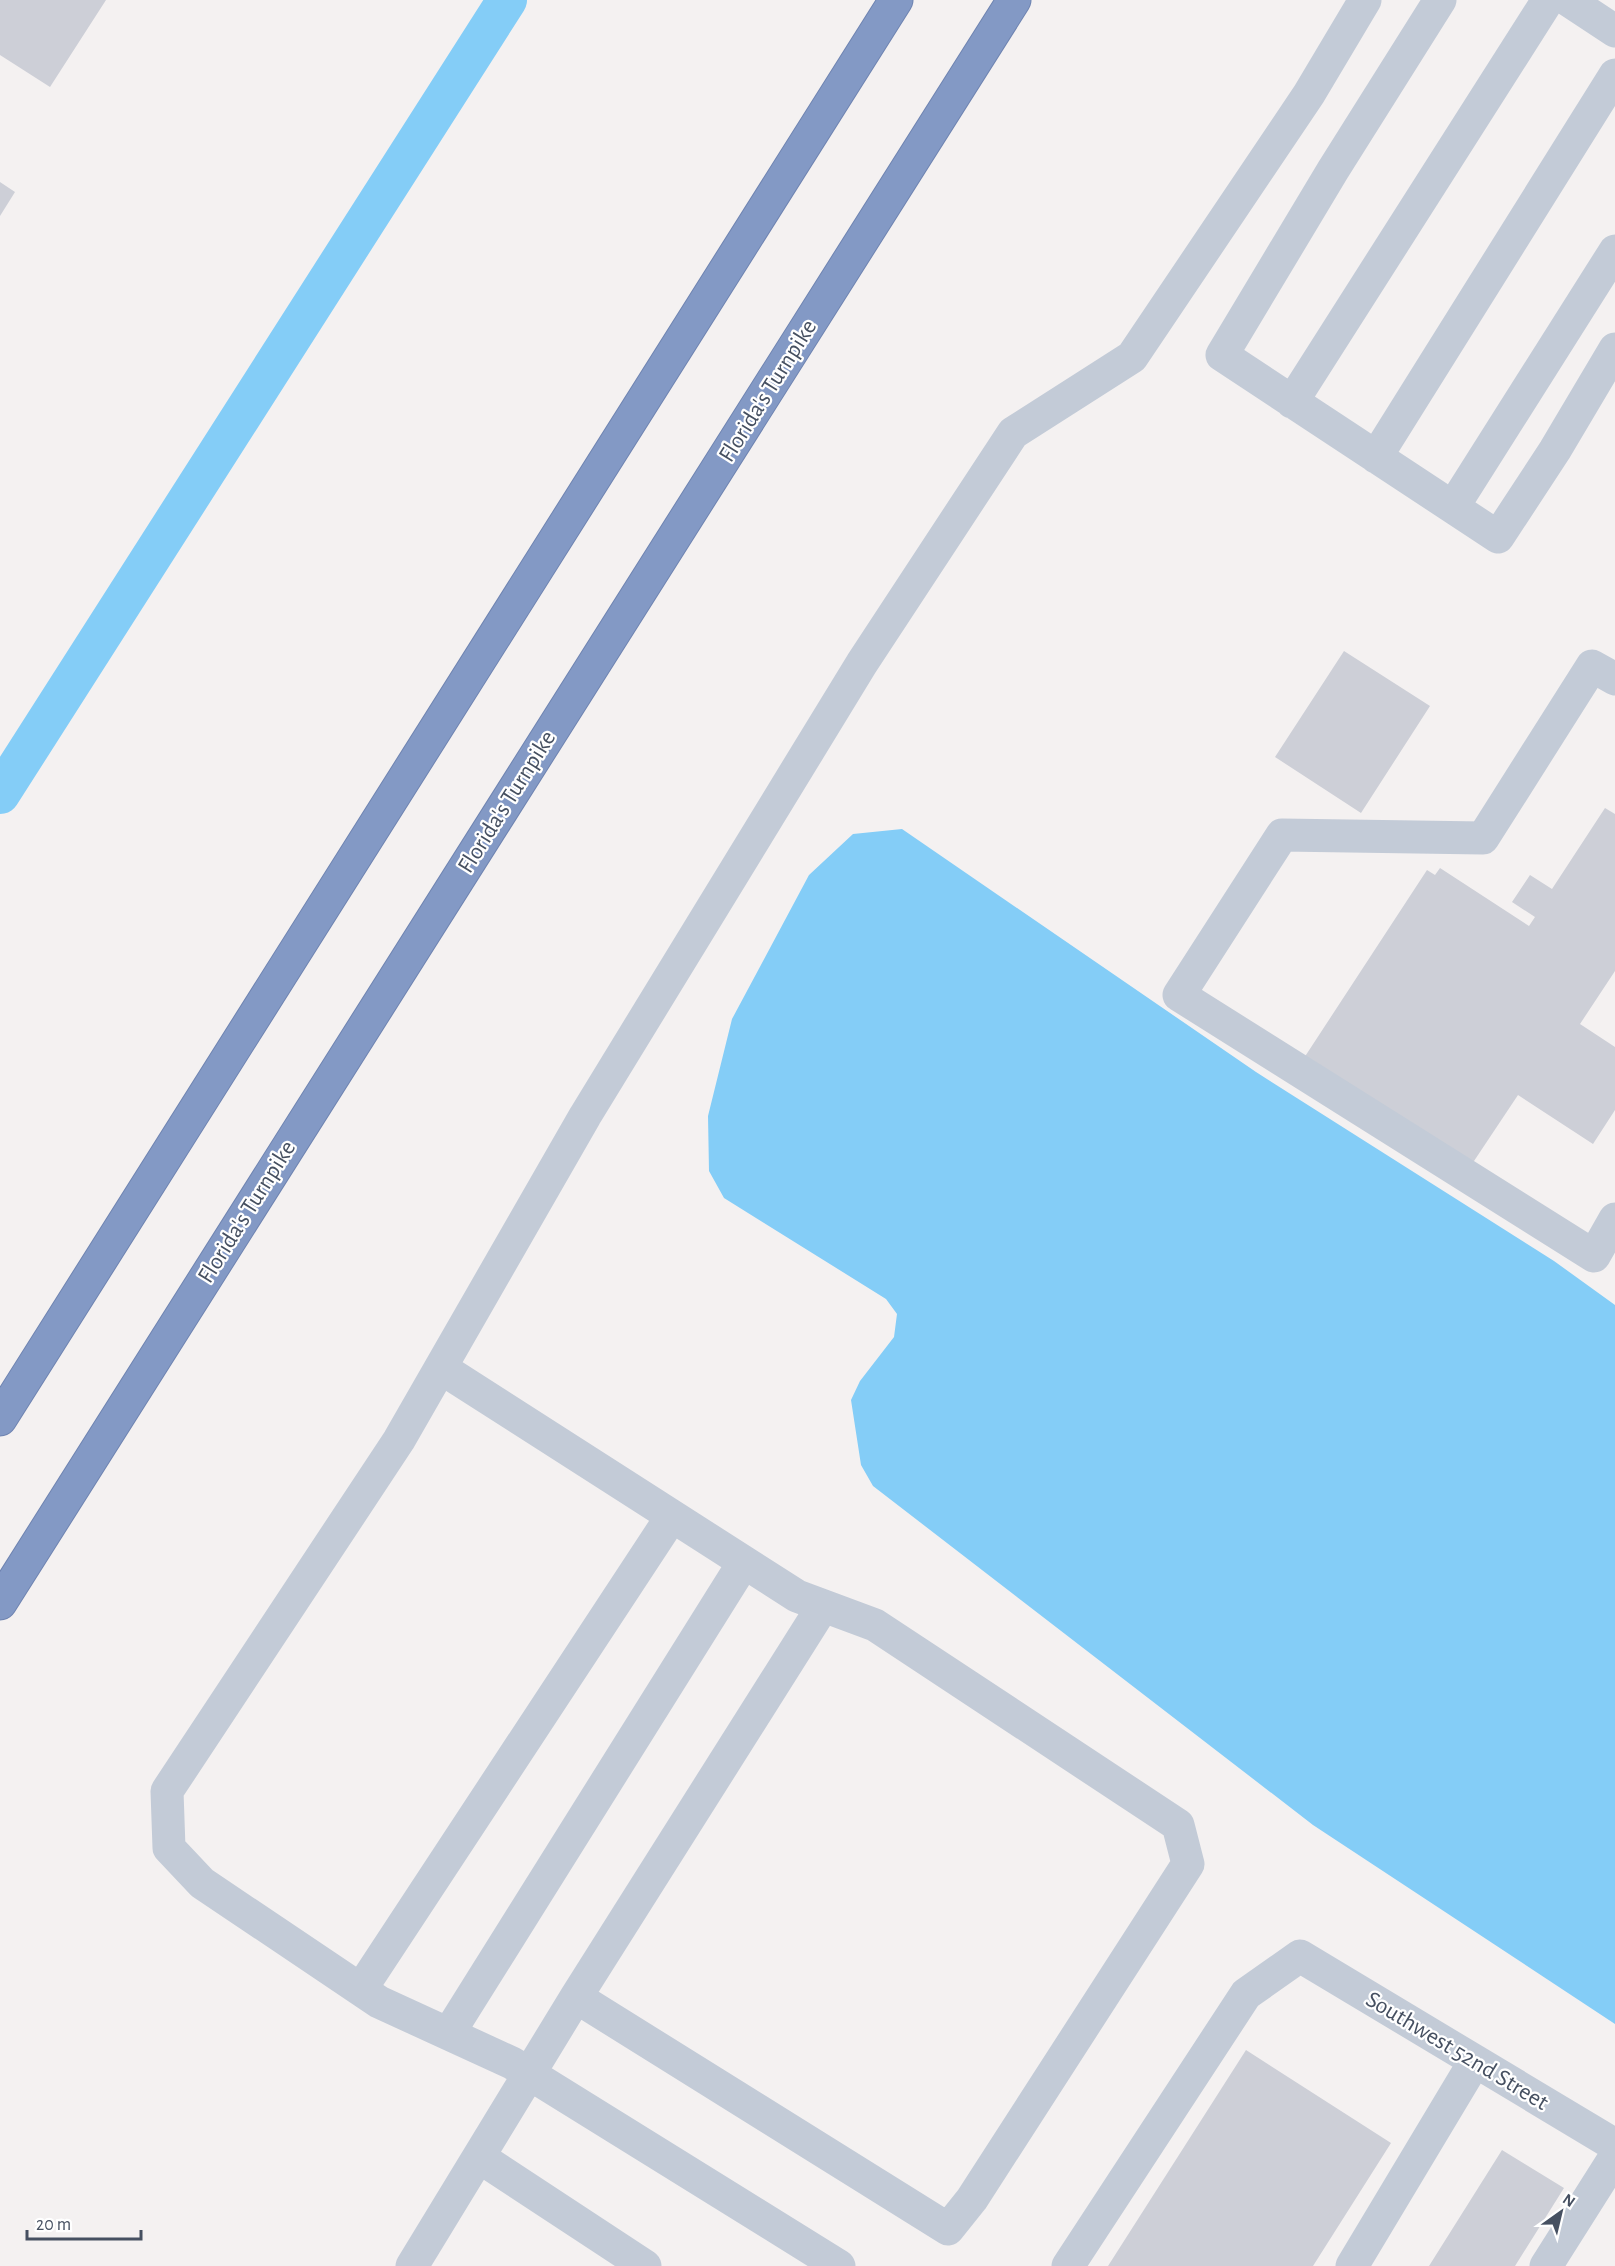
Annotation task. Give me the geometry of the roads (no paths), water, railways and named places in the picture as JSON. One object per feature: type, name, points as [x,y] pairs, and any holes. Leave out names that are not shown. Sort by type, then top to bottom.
[{"type":"highway","points":[[849,76],[880,0]]},
{"type":"highway","points":[[0,1419],[896,0]]},
{"type":"highway","name":"Florida's Turnpike","points":[[0,1603],[1014,0]]},
{"type":"street","points":[[839,2266],[512,2063],[379,2002],[202,1883],[169,1848],[168,1791],[399,1440],[609,1076],[862,663],[1013,433],[1132,357],[1309,94],[1365,0]]},
{"type":"street","points":[[1440,0],[1333,170],[1222,355],[1498,537],[1555,450],[1615,350]]},
{"type":"street","points":[[1292,402],[1548,0]]},
{"type":"street","points":[[1568,0],[1615,31]]},
{"type":"street","points":[[1376,457],[1615,75]]},
{"type":"street","points":[[1452,507],[1615,251]]},
{"type":"street","points":[[1615,680],[1592,666],[1483,838],[1282,835],[1179,995],[1594,1256],[1615,1219]]},
{"type":"street","points":[[441,1368],[797,1596],[875,1625],[1179,1825],[1188,1864],[972,2199],[948,2229],[576,1996]]},
{"type":"street","points":[[361,1989],[672,1516]]},
{"type":"street","points":[[449,2033],[744,1562]]},
{"type":"street","points":[[412,2266],[576,1996],[823,1606]]},
{"type":"street","name":"Southwest 52nd Street","points":[[1068,2266],[1246,1994],[1300,1956],[1615,2145]]},
{"type":"street","points":[[1352,2266],[1475,2061]]},
{"type":"street","points":[[479,2157],[645,2266]]},
{"type":"street","points":[[1546,2266],[1615,2157]]},
{"type":"water","points":[[902,829],[1256,1072],[1554,1261],[1615,1305],[1615,2024],[1313,1825],[873,1486],[861,1465],[851,1400],[860,1381],[894,1337],[897,1314],[886,1299],[724,1198],[709,1171],[708,1116],[732,1019],[809,875],[853,834]]},
{"type":"waterway","points":[[0,794],[507,0]]}]
